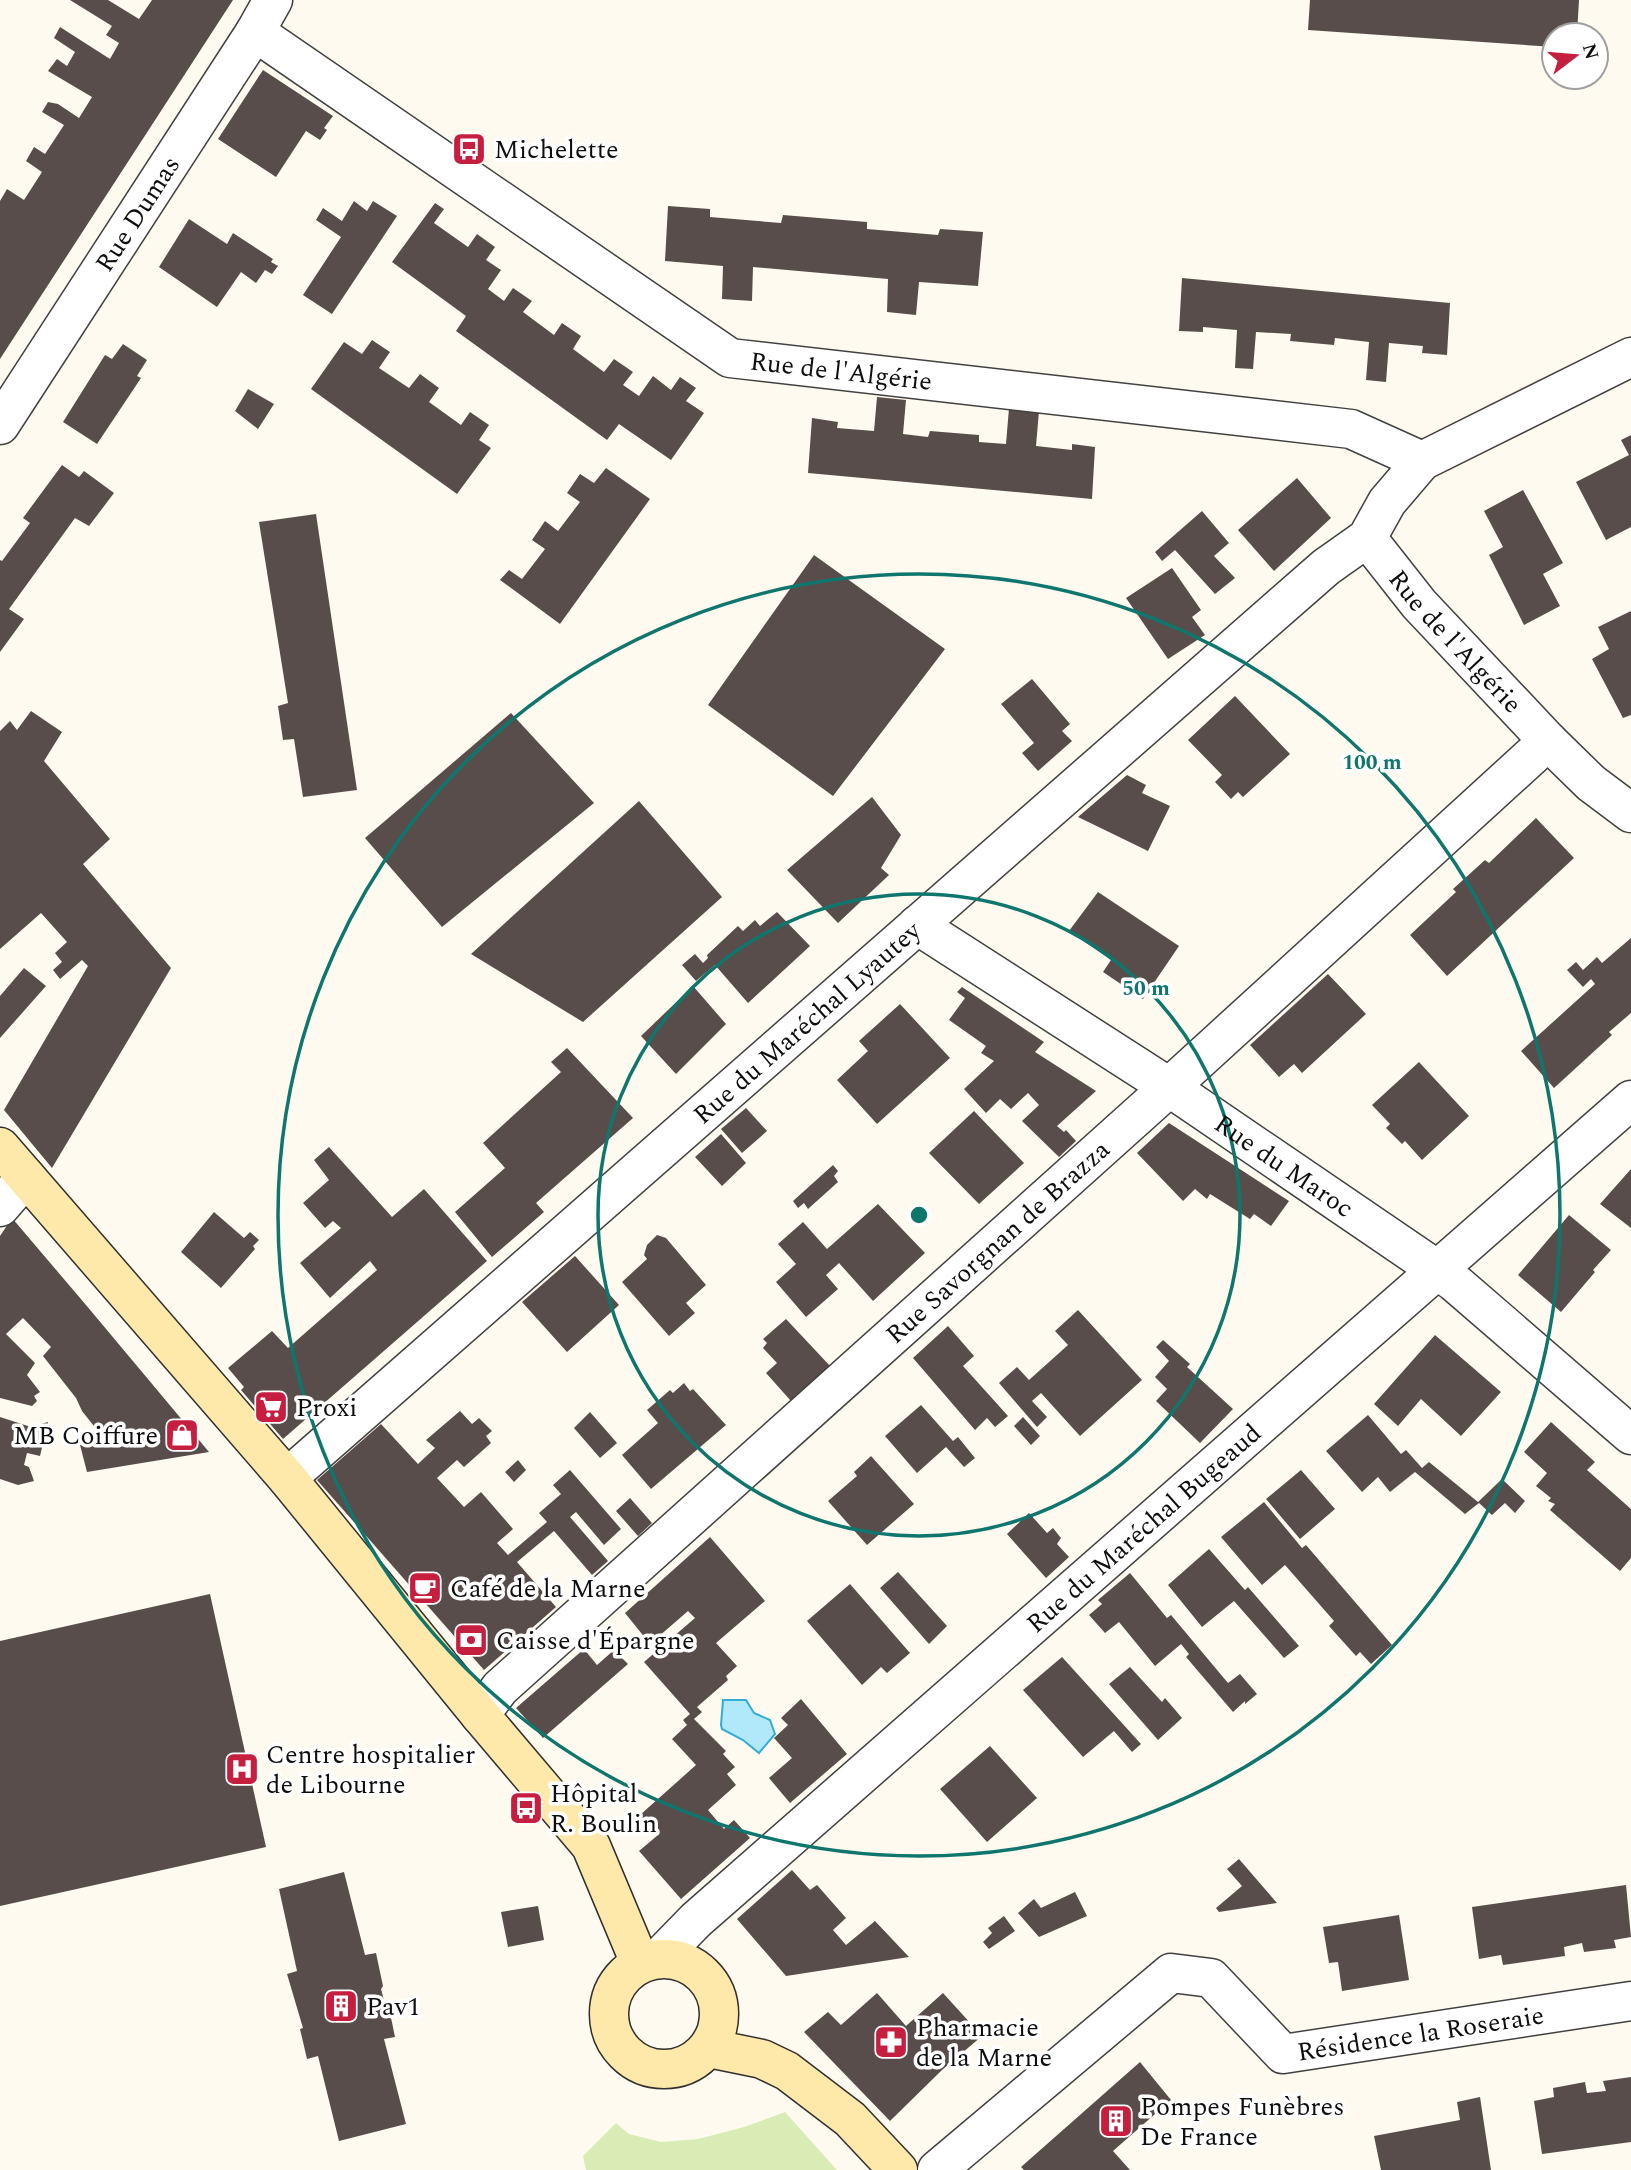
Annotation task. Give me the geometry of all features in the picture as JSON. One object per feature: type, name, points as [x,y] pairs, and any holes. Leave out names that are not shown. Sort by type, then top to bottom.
[{"type":"main road","points":[[0,1147],[287,1478],[480,1715],[591,1846],[650,1960]]},
{"type":"main road","points":[[650,1960],[679,1960],[696,1968],[710,1982],[717,1998],[719,2015],[716,2032],[708,2048],[695,2060],[679,2067],[662,2069],[645,2066],[630,2057],[617,2045],[610,2027],[608,2008],[614,1989],[625,1973],[650,1960]]},
{"type":"main road","points":[[708,2048],[762,2059],[787,2071],[850,2119],[898,2170]]},
{"type":"street","name":"Rue Dumas","points":[[0,425],[264,16]]},
{"type":"street","name":"Rue de l'Algérie","points":[[264,16],[730,358],[1352,429],[1422,461]]},
{"type":"street","points":[[1367,538],[1387,502],[1422,461],[1631,357]]},
{"type":"street","name":"Rue de l'Algérie","points":[[1367,538],[1419,604],[1548,741],[1591,783],[1631,813]]},
{"type":"street","name":"Rue du Maréchal Lyautey","points":[[287,1478],[1326,567],[1367,538]]},
{"type":"street","name":"Rue Savorgnan de Brazza","points":[[480,1715],[500,1688],[1169,1087],[1548,741]]},
{"type":"street","name":"Rue du Maroc","points":[[917,925],[1169,1087],[1437,1269],[1631,1435]]},
{"type":"street","name":"Rue du Maréchal Bugeaud","points":[[650,1960],[1631,1100]]},
{"type":"street","points":[[0,1208],[26,1177]]},
{"type":"street","name":"Résidence la Roseraie","points":[[937,2170],[1171,1973],[1211,1978],[1283,2053],[1631,2001]]},
{"type":"green space","points":[[785,2112],[837,2170],[586,2170],[583,2156],[616,2123],[629,2134],[661,2142],[698,2139],[744,2127]]},
{"type":"water","points":[[723,1700],[746,1700],[754,1713],[770,1720],[775,1734],[759,1753],[743,1740],[722,1729]]},
{"type":"building","points":[[70,0],[108,0],[139,19],[152,0],[233,0],[0,359],[0,201],[7,189],[24,200],[42,172],[26,161],[34,147],[45,154],[64,125],[42,112],[48,102],[58,104],[79,118],[92,97],[48,71],[57,59],[67,66],[75,52],[54,38],[60,27],[110,59],[119,43],[106,35],[112,26]]},
{"type":"building","points":[[1310,0],[1579,0],[1578,21],[1540,21],[1540,46],[1308,30]]},
{"type":"building","points":[[263,70],[333,116],[324,128],[327,130],[320,140],[306,131],[276,177],[218,139]]},
{"type":"building","points":[[354,201],[367,211],[373,201],[397,216],[332,314],[303,295],[341,237],[316,220],[323,208],[342,221]]},
{"type":"building","points":[[435,203],[444,209],[434,223],[468,247],[477,234],[495,247],[486,260],[501,270],[488,289],[504,301],[513,288],[532,301],[523,312],[554,335],[562,323],[581,336],[573,349],[604,372],[614,359],[633,372],[623,385],[639,396],[653,376],[671,390],[680,377],[696,388],[686,401],[704,413],[671,460],[619,424],[607,440],[456,331],[466,316],[392,262]]},
{"type":"building","points":[[668,206],[710,209],[710,217],[781,223],[783,215],[867,222],[867,229],[938,235],[940,229],[983,232],[978,286],[919,282],[916,315],[887,312],[888,279],[753,267],[752,301],[722,299],[723,266],[665,261]]},
{"type":"building","points":[[189,219],[227,244],[233,233],[273,259],[271,262],[278,266],[272,274],[265,270],[256,283],[241,272],[217,307],[159,267]]},
{"type":"building","points":[[1182,278],[1450,303],[1447,355],[1422,353],[1423,346],[1389,343],[1386,382],[1366,380],[1369,342],[1335,338],[1334,345],[1290,341],[1291,334],[1256,332],[1253,369],[1235,368],[1237,330],[1203,327],[1203,332],[1179,331]]},
{"type":"building","points":[[372,340],[390,352],[379,368],[409,388],[420,374],[439,388],[429,402],[461,425],[470,412],[489,425],[479,440],[491,448],[457,494],[311,389],[344,342],[362,354]]},
{"type":"building","points":[[123,344],[147,360],[137,376],[141,378],[97,444],[63,422],[105,355],[112,359]]},
{"type":"building","points":[[248,389],[274,404],[258,429],[235,411]]},
{"type":"building","points":[[877,397],[906,400],[903,434],[928,437],[930,431],[979,435],[979,442],[1006,444],[1009,408],[1039,411],[1036,446],[1072,450],[1072,444],[1095,447],[1092,499],[808,473],[812,418],[838,422],[837,428],[874,431]]},
{"type":"building","points":[[1631,435],[1631,527],[1606,540],[1576,482],[1629,455],[1621,440]]},
{"type":"building","points":[[62,465],[79,477],[84,471],[114,493],[89,526],[75,518],[9,609],[24,619],[0,652],[0,560],[2,561],[30,523],[23,518]]},
{"type":"building","points":[[606,468],[650,499],[560,624],[500,580],[509,570],[522,579],[545,549],[532,540],[545,521],[558,531],[580,502],[567,493],[580,474],[594,483]]},
{"type":"building","points":[[1297,478],[1331,518],[1274,571],[1238,530]]},
{"type":"building","points":[[1523,490],[1563,563],[1543,574],[1560,606],[1524,625],[1489,555],[1503,547],[1484,511]]},
{"type":"building","points":[[1202,511],[1229,543],[1214,556],[1235,578],[1215,594],[1175,550],[1162,561],[1155,552]]},
{"type":"building","points":[[316,514],[357,790],[303,797],[294,739],[283,740],[278,706],[288,703],[259,522]]},
{"type":"building","points":[[814,555],[945,649],[833,796],[708,705]]},
{"type":"building","points":[[1172,568],[1201,610],[1192,617],[1205,635],[1168,659],[1126,598]]},
{"type":"building","points":[[1631,611],[1631,715],[1623,718],[1592,659],[1609,649],[1598,627]]},
{"type":"building","points":[[1032,679],[1070,724],[1062,731],[1072,741],[1038,771],[1022,753],[1034,743],[1001,704]]},
{"type":"building","points":[[1235,696],[1290,754],[1243,797],[1238,792],[1231,799],[1215,782],[1222,775],[1188,740]]},
{"type":"building","points":[[31,711],[62,732],[44,761],[110,839],[83,864],[171,968],[52,1168],[4,1110],[88,966],[82,960],[60,979],[53,970],[62,962],[55,953],[67,942],[41,913],[0,949],[0,731],[10,721],[17,730]]},
{"type":"building","points":[[511,713],[594,803],[442,927],[365,838]]},
{"type":"building","points":[[1127,775],[1146,785],[1142,793],[1170,806],[1148,851],[1078,817]]},
{"type":"building","points":[[872,797],[901,835],[881,868],[889,875],[838,923],[787,870]]},
{"type":"building","points":[[639,801],[722,897],[583,1022],[471,954]]},
{"type":"building","points":[[1536,818],[1574,858],[1447,976],[1410,935],[1456,892],[1453,889],[1485,860],[1489,863]]},
{"type":"building","points":[[1098,892],[1179,946],[1143,999],[1103,972],[1111,960],[1069,931]]},
{"type":"building","points":[[777,912],[810,946],[748,1003],[715,965],[696,981],[682,965],[695,954],[703,963],[708,958],[707,955],[738,926],[743,931],[755,920],[760,926]]},
{"type":"building","points":[[1631,938],[1631,1013],[1609,1032],[1612,1035],[1554,1088],[1521,1051],[1595,984],[1591,979],[1583,987],[1567,970],[1576,962],[1583,970],[1597,957],[1602,963]]},
{"type":"building","points":[[24,968],[46,986],[0,1038],[0,996]]},
{"type":"building","points":[[1328,974],[1366,1014],[1302,1073],[1294,1064],[1279,1077],[1250,1045]]},
{"type":"building","points":[[693,986],[726,1024],[676,1074],[641,1036]]},
{"type":"building","points":[[962,987],[1044,1042],[1035,1052],[1096,1091],[1057,1126],[1064,1132],[1066,1130],[1076,1141],[1059,1157],[1022,1121],[1039,1105],[1028,1093],[1011,1109],[1000,1099],[986,1113],[964,1089],[994,1061],[981,1053],[986,1046],[949,1020],[965,998],[957,992]]},
{"type":"building","points":[[900,1004],[950,1058],[877,1124],[837,1080],[868,1051],[859,1041]]},
{"type":"building","points":[[567,1048],[633,1118],[536,1203],[544,1212],[492,1257],[455,1212],[505,1168],[483,1143],[561,1072],[551,1062]]},
{"type":"building","points":[[1419,1062],[1469,1116],[1422,1160],[1405,1141],[1402,1144],[1386,1128],[1390,1124],[1372,1105]]},
{"type":"building","points":[[746,1108],[767,1131],[742,1153],[721,1129]]},
{"type":"building","points":[[974,1111],[1024,1163],[979,1204],[929,1153]]},
{"type":"building","points":[[1169,1123],[1289,1201],[1271,1226],[1254,1214],[1250,1219],[1210,1194],[1207,1199],[1195,1189],[1183,1201],[1137,1153]]},
{"type":"building","points":[[721,1134],[746,1163],[722,1186],[695,1157]]},
{"type":"building","points":[[329,1147],[392,1217],[424,1189],[487,1261],[283,1439],[241,1390],[244,1387],[228,1368],[272,1331],[288,1348],[377,1270],[370,1261],[330,1298],[300,1263],[341,1228],[333,1221],[325,1228],[303,1203],[329,1180],[314,1160]]},
{"type":"building","points":[[833,1165],[838,1171],[834,1176],[838,1182],[808,1209],[804,1203],[798,1208],[793,1201]]},
{"type":"building","points":[[1631,1169],[1631,1228],[1600,1204]]},
{"type":"building","points":[[878,1204],[925,1253],[873,1301],[839,1263],[826,1275],[838,1289],[806,1317],[776,1282],[796,1264],[778,1244],[803,1222],[827,1249]]},
{"type":"building","points":[[214,1212],[244,1238],[250,1232],[259,1240],[253,1246],[255,1249],[221,1288],[181,1252]]},
{"type":"building","points":[[1569,1215],[1611,1250],[1561,1312],[1518,1275]]},
{"type":"building","points":[[12,1218],[209,1452],[87,1472],[80,1445],[105,1440],[43,1356],[51,1347],[23,1318],[6,1334],[35,1363],[27,1375],[40,1392],[34,1396],[37,1401],[32,1406],[0,1398],[0,1236]]},
{"type":"building","points":[[657,1235],[666,1238],[706,1285],[686,1303],[695,1313],[669,1336],[622,1282],[647,1259],[644,1255],[647,1245]]},
{"type":"building","points":[[575,1256],[619,1305],[567,1352],[522,1302]]},
{"type":"building","points":[[1078,1310],[1142,1380],[1080,1436],[1041,1393],[1032,1401],[1047,1417],[1037,1427],[999,1383],[1017,1367],[1029,1380],[1068,1345],[1055,1331]]},
{"type":"building","points":[[786,1319],[831,1367],[791,1401],[766,1373],[777,1363],[763,1348],[767,1343],[763,1339]]},
{"type":"building","points":[[948,1326],[974,1356],[963,1366],[1008,1416],[995,1427],[987,1418],[975,1430],[913,1358]]},
{"type":"building","points":[[1435,1335],[1501,1392],[1461,1436],[1421,1399],[1398,1426],[1374,1404]]},
{"type":"building","points":[[1163,1340],[1190,1364],[1187,1367],[1233,1409],[1200,1443],[1156,1401],[1167,1389],[1155,1377],[1169,1361],[1156,1347]]},
{"type":"building","points":[[684,1383],[690,1391],[693,1389],[726,1425],[651,1489],[622,1455],[658,1423],[647,1410],[670,1390],[673,1393]]},
{"type":"building","points":[[921,1405],[953,1441],[958,1437],[975,1458],[964,1467],[946,1447],[917,1473],[885,1436]]},
{"type":"building","points":[[460,1411],[472,1424],[479,1418],[492,1431],[486,1436],[491,1443],[464,1467],[457,1460],[437,1478],[464,1507],[481,1492],[513,1529],[497,1543],[508,1555],[547,1522],[539,1513],[561,1494],[553,1485],[570,1470],[621,1529],[604,1545],[576,1512],[570,1517],[608,1561],[592,1575],[554,1531],[517,1562],[556,1607],[484,1670],[317,1480],[381,1424],[418,1464],[435,1448],[426,1440]]},
{"type":"building","points":[[590,1412],[617,1443],[600,1458],[574,1428]]},
{"type":"building","points":[[1368,1415],[1401,1454],[1406,1450],[1422,1468],[1429,1462],[1478,1502],[1502,1479],[1525,1501],[1515,1513],[1505,1503],[1492,1515],[1479,1503],[1465,1514],[1415,1472],[1390,1492],[1378,1477],[1362,1492],[1326,1451]]},
{"type":"building","points":[[0,1417],[31,1427],[48,1422],[40,1456],[27,1453],[24,1465],[29,1467],[34,1481],[18,1485],[0,1479]]},
{"type":"building","points":[[1023,1417],[1040,1436],[1031,1445],[1014,1426]]},
{"type":"building","points":[[1551,1422],[1595,1462],[1587,1470],[1631,1509],[1631,1558],[1620,1571],[1550,1510],[1555,1504],[1548,1501],[1551,1498],[1536,1486],[1547,1473],[1524,1452]]},
{"type":"building","points":[[871,1456],[914,1504],[867,1545],[828,1501],[857,1476],[854,1472]]},
{"type":"building","points":[[518,1460],[526,1470],[514,1482],[505,1472]]},
{"type":"building","points":[[1301,1470],[1335,1509],[1300,1539],[1266,1499]]},
{"type":"building","points":[[630,1498],[652,1523],[638,1536],[616,1511]]},
{"type":"building","points":[[1264,1502],[1302,1548],[1306,1545],[1392,1645],[1371,1664],[1360,1652],[1356,1656],[1329,1626],[1334,1621],[1285,1565],[1262,1585],[1221,1537]]},
{"type":"building","points":[[1029,1513],[1047,1533],[1053,1528],[1061,1538],[1057,1544],[1069,1557],[1046,1578],[1007,1534]]},
{"type":"building","points":[[710,1537],[765,1601],[716,1643],[737,1666],[726,1676],[728,1680],[697,1707],[702,1712],[694,1719],[726,1751],[723,1754],[735,1767],[727,1774],[736,1785],[708,1810],[724,1829],[734,1820],[750,1838],[681,1899],[639,1851],[658,1835],[640,1815],[696,1765],[672,1739],[687,1725],[683,1720],[690,1714],[644,1662],[695,1618],[688,1611],[650,1644],[625,1613]]},
{"type":"building","points":[[1209,1549],[1245,1590],[1248,1587],[1299,1646],[1284,1658],[1234,1601],[1202,1627],[1168,1585]]},
{"type":"building","points":[[898,1572],[947,1626],[929,1644],[880,1588]]},
{"type":"building","points":[[1130,1573],[1167,1618],[1171,1615],[1228,1683],[1240,1674],[1257,1694],[1233,1712],[1186,1657],[1189,1654],[1181,1644],[1155,1666],[1119,1622],[1105,1633],[1089,1615],[1102,1604],[1098,1600]]},
{"type":"building","points":[[850,1584],[910,1653],[887,1673],[881,1667],[862,1685],[807,1621]]},
{"type":"building","points":[[210,1594],[266,1847],[0,1906],[0,1641]]},
{"type":"building","points":[[584,1649],[597,1665],[614,1650],[628,1664],[543,1738],[516,1708]]},
{"type":"building","points":[[1062,1657],[1141,1744],[1132,1752],[1114,1731],[1083,1757],[1023,1690]]},
{"type":"building","points":[[1130,1667],[1162,1702],[1165,1698],[1182,1718],[1158,1740],[1109,1684]]},
{"type":"building","points":[[801,1699],[847,1754],[790,1803],[769,1778],[792,1758],[774,1738],[788,1725],[781,1718]]},
{"type":"building","points":[[990,1746],[1037,1798],[987,1842],[940,1789]]},
{"type":"building","points":[[1239,1859],[1277,1903],[1219,1912],[1216,1908],[1242,1886],[1227,1869]]},
{"type":"building","points":[[792,1870],[810,1890],[817,1885],[846,1918],[833,1930],[846,1945],[875,1921],[909,1957],[786,1976],[737,1919]]},
{"type":"building","name":"Pav1","points":[[344,1872],[365,1955],[376,1953],[383,1986],[381,1989],[386,2008],[389,2008],[395,2037],[384,2039],[406,2124],[339,2141],[318,2056],[307,2059],[300,2029],[303,2028],[287,1974],[297,1971],[279,1889]]},
{"type":"building","points":[[1626,1885],[1631,1937],[1614,1940],[1616,1948],[1584,1952],[1582,1943],[1564,1947],[1565,1956],[1503,1965],[1501,1955],[1479,1959],[1472,1907]]},
{"type":"building","points":[[1075,1892],[1087,1916],[1039,1937],[1018,1913],[1034,1899],[1041,1908]]},
{"type":"building","points":[[538,1906],[544,1940],[508,1947],[501,1912]]},
{"type":"building","points":[[1399,1915],[1409,1980],[1342,1991],[1338,1962],[1329,1963],[1323,1927]]},
{"type":"building","points":[[1004,1916],[1015,1931],[989,1949],[983,1942],[992,1933],[988,1928]]},
{"type":"building","points":[[877,1993],[906,2026],[943,1993],[982,2036],[942,2070],[890,2121],[804,2032],[828,2012],[841,2025]]},
{"type":"building","name":"Pompes Funèbres De France","points":[[1140,2062],[1171,2100],[1113,2151],[1130,2170],[1024,2170],[1021,2167]]},
{"type":"building","points":[[1631,2077],[1631,2142],[1542,2154],[1534,2101],[1554,2097],[1553,2088],[1585,2082],[1587,2093],[1606,2091],[1603,2081]]},
{"type":"building","points":[[1480,2097],[1491,2170],[1381,2170],[1374,2136],[1460,2120],[1457,2102]]},
{"type":"place","name":"Michelette","points":[[469,149]]},
{"type":"place","name":"Proxi","points":[[271,1407]]},
{"type":"place","name":"MB Coiffure","points":[[182,1435]]},
{"type":"place","name":"Café de la Marne","points":[[425,1588]]},
{"type":"place","name":"Caisse d'Épargne","points":[[471,1640]]},
{"type":"place","name":"Centre hospitalier de Libourne","points":[[242,1769]]},
{"type":"place","name":"Hôpital R. Boulin","points":[[526,1808]]},
{"type":"place","name":"Pav1","points":[[341,2006]]},
{"type":"place","name":"Pharmacie de la Marne","points":[[891,2042]]},
{"type":"place","name":"Pompes Funèbres De France","points":[[1116,2121]]}]
